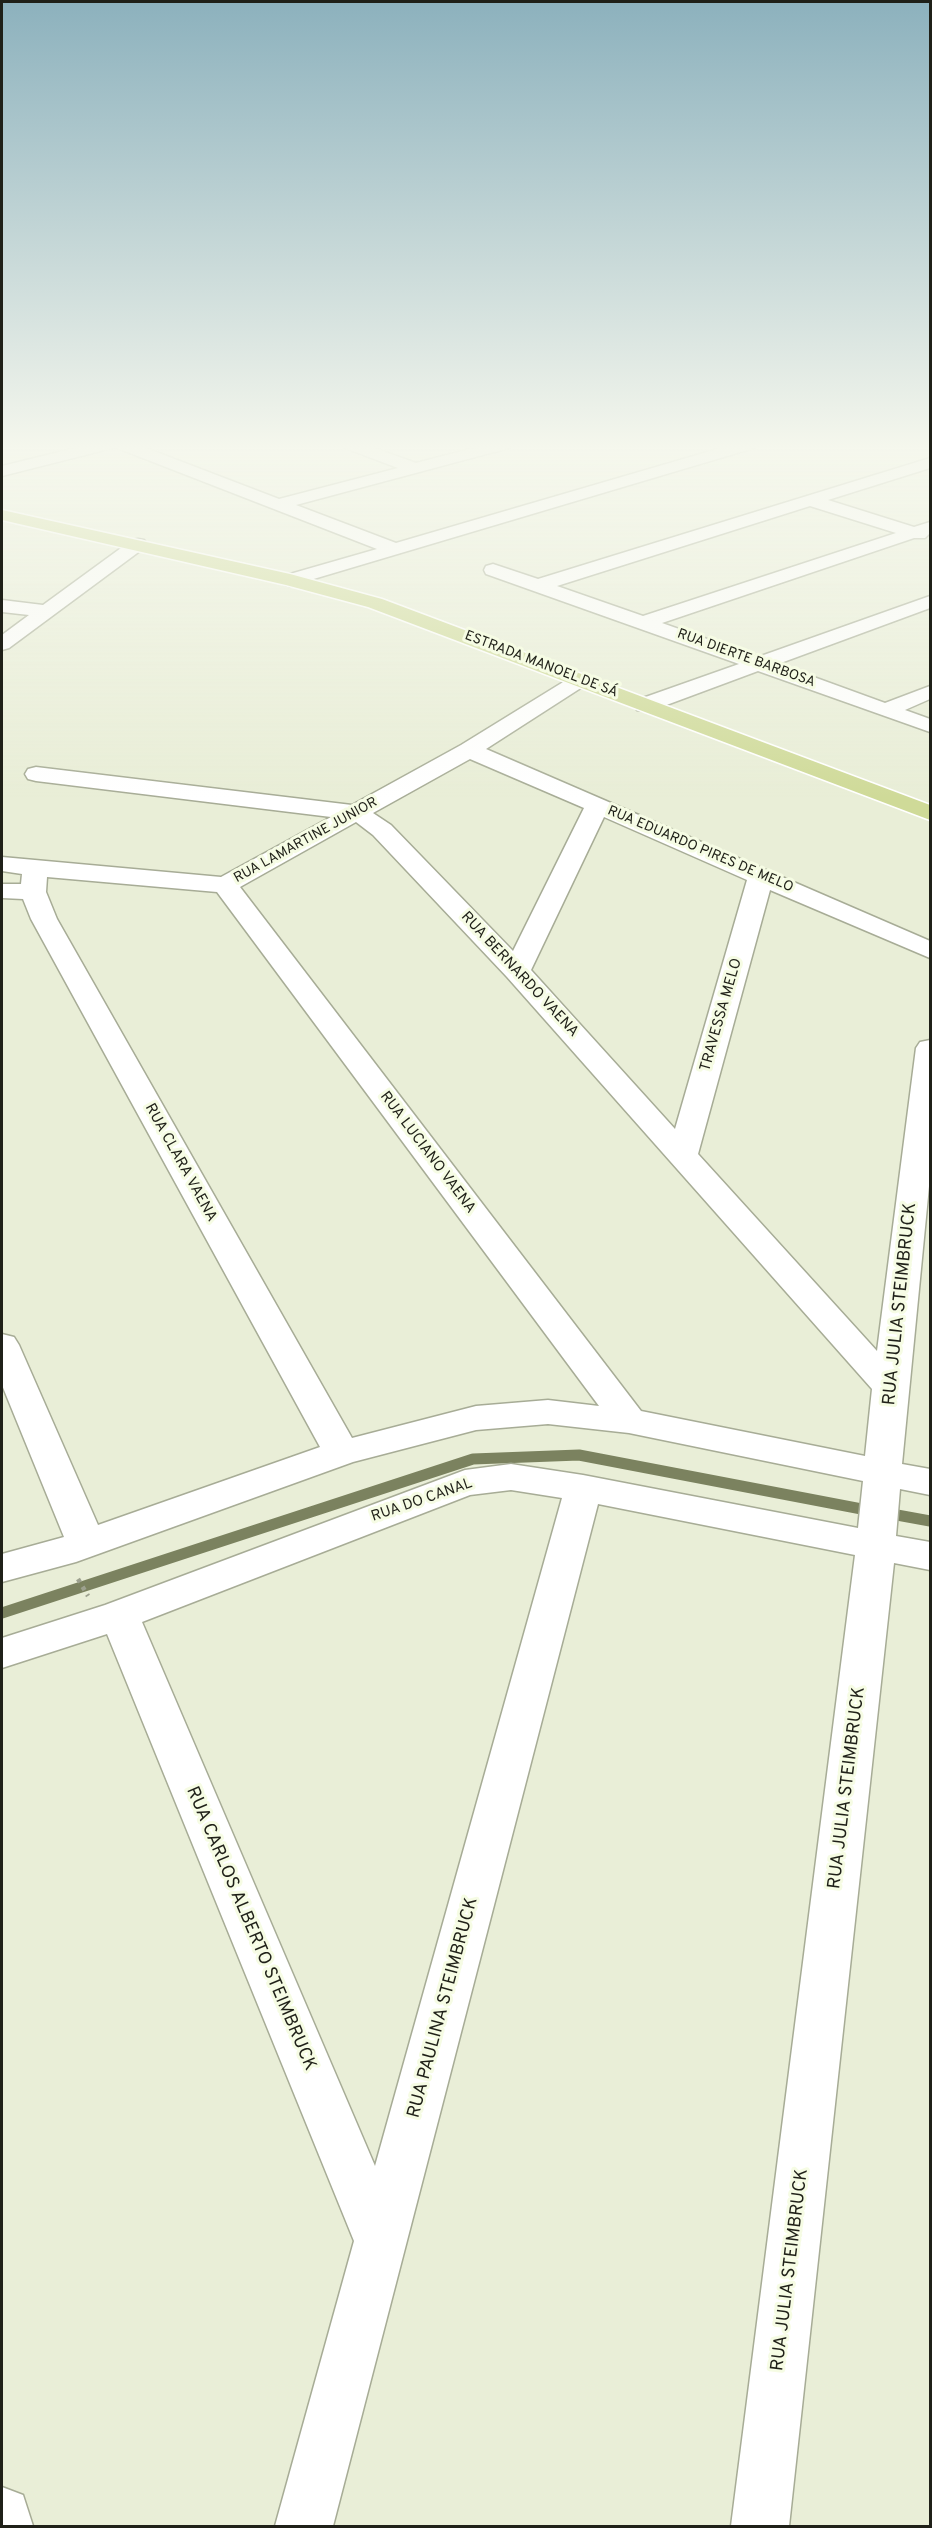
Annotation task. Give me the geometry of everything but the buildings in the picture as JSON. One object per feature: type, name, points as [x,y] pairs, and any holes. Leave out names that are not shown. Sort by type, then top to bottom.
[{"type":"main road","name":"ESTRADA MANOEL DE SÁ","points":[[220,563],[290,579],[375,603],[930,813]]},
{"type":"street","points":[[2,644],[111,563]]},
{"type":"street","points":[[290,579],[346,563]]},
{"type":"street","points":[[538,585],[610,563]]},
{"type":"street","points":[[645,622],[829,563]]},
{"type":"street","name":"RUA DIERTE BARBOSA","points":[[493,570],[645,622],[930,726]]},
{"type":"street","points":[[645,705],[930,602]]},
{"type":"street","points":[[2,606],[44,611]]},
{"type":"street","name":"RUA LAMARTINE JUNIOR","points":[[2,864],[34,881],[225,885],[469,750],[580,680]]},
{"type":"street","points":[[886,710],[930,692]]},
{"type":"street","name":"RUA EDUARDO PIRES DE MELO","points":[[469,750],[930,950]]},
{"type":"street","name":"RUA BERNARDO VAENA","points":[[36,774],[358,813],[382,830],[517,971],[890,1387]]},
{"type":"street","points":[[517,971],[597,806]]},
{"type":"street","name":"TRAVESSA MELO","points":[[683,1154],[761,876]]},
{"type":"street","points":[[2,891],[34,881]]},
{"type":"street","name":"RUA CLARA VAENA","points":[[34,881],[44,919],[342,1453]]},
{"type":"street","name":"RUA LUCIANO VAENA","points":[[225,885],[629,1421]]},
{"type":"street","name":"RUA JULIA STEIMBRUCK","points":[[760,2526],[877,1540],[884,1479],[890,1387],[930,1048]]},
{"type":"street","points":[[2,1345],[80,1556]]},
{"type":"street","points":[[2,1568],[62,1552],[80,1556],[342,1453],[476,1418],[548,1412],[629,1421],[884,1479],[930,1482]]},
{"type":"street","name":"RUA DO CANAL","points":[[2,1653],[105,1608],[465,1483],[511,1477],[877,1540],[930,1556]]},
{"type":"street","name":"RUA PAULINA STEIMBRUCK","points":[[304,2526],[583,1488]]},
{"type":"street","name":"RUA CARLOS ALBERTO STEIMBRUCK","points":[[105,1608],[381,2242]]},
{"type":"street","points":[[2,2516],[4,2526]]},
{"type":"path","points":[[80,1556],[105,1608]]},
{"type":"waterway","points":[[2,1613],[473,1459],[579,1455],[872,1511]]},
{"type":"waterway","points":[[886,1513],[930,1521]]}]
